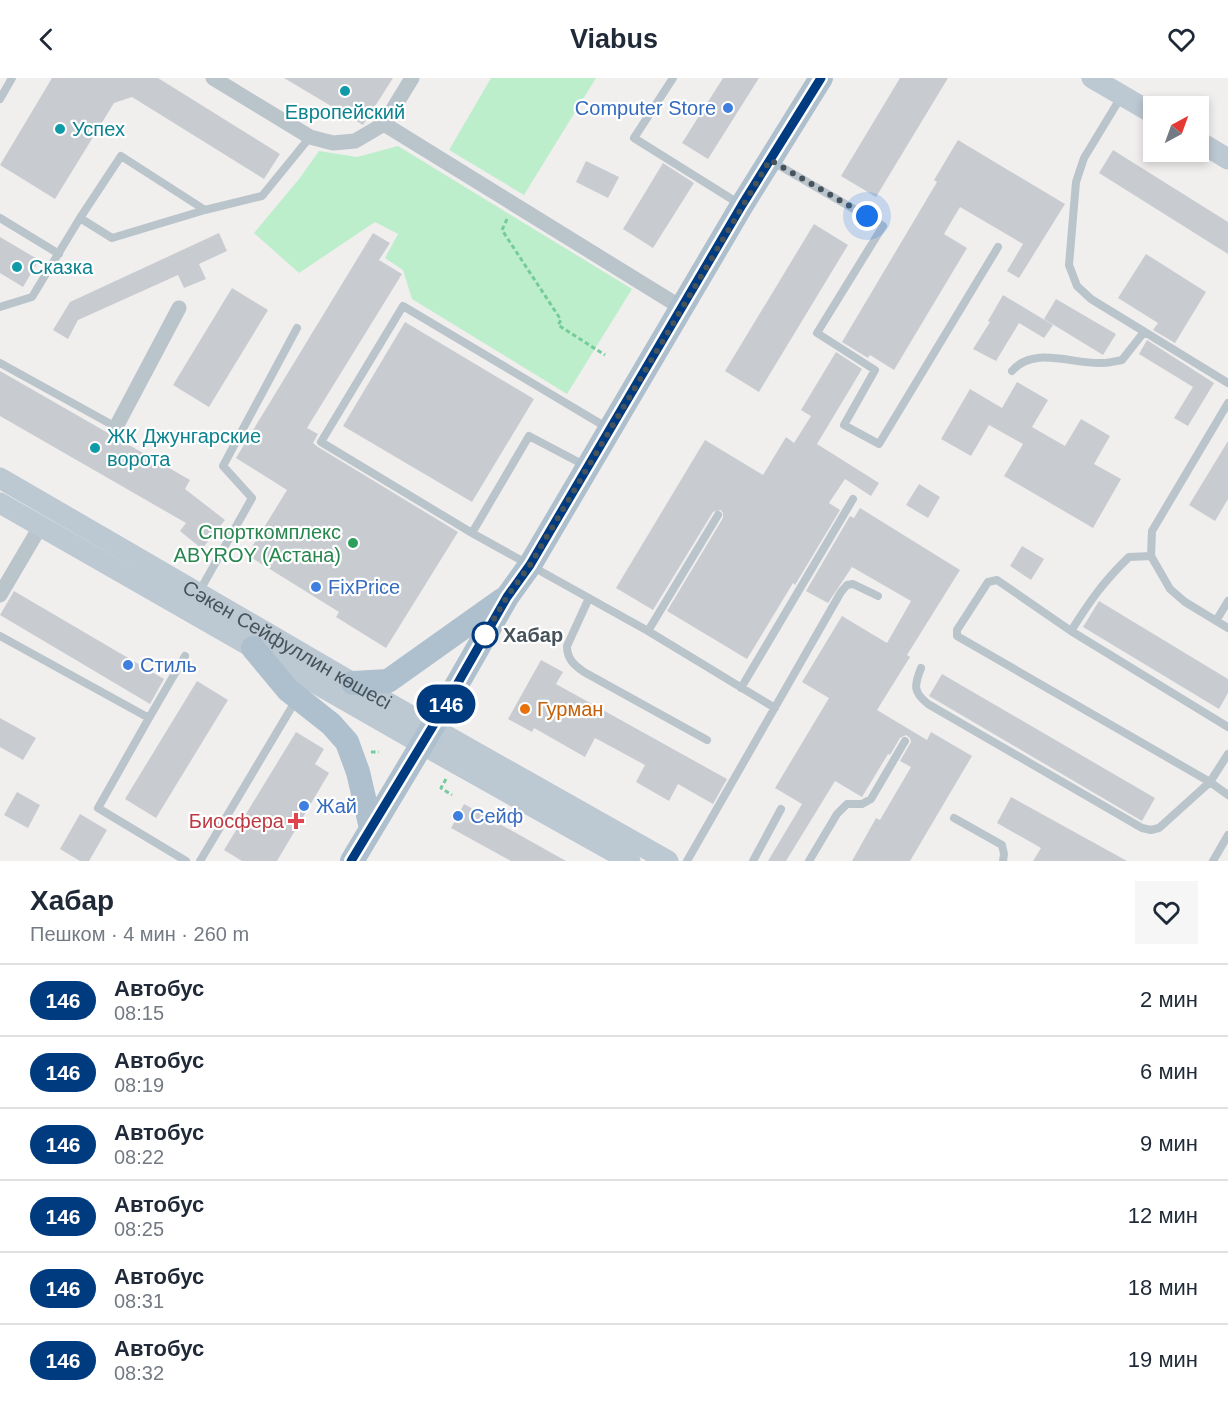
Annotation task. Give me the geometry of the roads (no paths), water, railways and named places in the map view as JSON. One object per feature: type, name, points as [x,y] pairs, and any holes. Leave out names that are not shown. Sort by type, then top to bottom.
[{"type":"main road","points":[[351,861],[427,736],[507,597],[530,565],[742,205],[821,78]]},
{"type":"main road","points":[[1092,78],[1143,108]]},
{"type":"main road","points":[[1209,148],[1228,159]]},
{"type":"main road","name":"Сәкен Сейфуллин көшесі","points":[[0,478],[353,683],[427,736],[630,861]]},
{"type":"main road","name":"Сәкен Сейфуллин көшесі","points":[[0,503],[253,648],[668,861]]},
{"type":"main road","points":[[353,683],[387,681],[507,597]]},
{"type":"main road","points":[[253,648],[288,690],[331,724],[347,742],[358,772],[371,828]]},
{"type":"street","points":[[213,78],[310,137],[333,143],[355,141],[384,124],[412,78]]},
{"type":"street","points":[[384,124],[682,308]]},
{"type":"street","points":[[116,427],[179,308]]},
{"type":"street","points":[[0,595],[40,527]]},
{"type":"lane","points":[[0,99],[12,78]]},
{"type":"lane","points":[[673,78],[634,138],[742,205]]},
{"type":"lane","points":[[1122,96],[1084,158],[1076,182],[1069,265],[1077,286],[1091,299],[1228,383]]},
{"type":"lane","points":[[80,218],[112,238],[205,210],[262,196],[310,137]]},
{"type":"lane","points":[[0,307],[32,297],[121,156],[205,210]]},
{"type":"lane","points":[[770,160],[883,226],[817,333],[875,370],[844,425],[879,444],[998,247]]},
{"type":"lane","points":[[0,218],[59,254]]},
{"type":"lane","points":[[610,429],[404,306],[321,442],[472,533],[648,631],[775,708]]},
{"type":"lane","points":[[198,593],[252,498],[223,465],[297,328]]},
{"type":"lane","points":[[1012,371],[1019,363],[1042,357],[1104,363],[1122,360],[1144,332]]},
{"type":"lane","points":[[0,363],[116,427]]},
{"type":"lane","points":[[1228,403],[1152,531],[1151,556],[1170,589],[1185,602],[1228,628]]},
{"type":"lane","points":[[472,533],[530,436],[588,467]]},
{"type":"lane","points":[[741,688],[853,499]]},
{"type":"lane","points":[[648,631],[718,515]]},
{"type":"lane","points":[[1071,631],[1097,590],[1114,571],[1129,557],[1151,556]]},
{"type":"lane","points":[[1228,727],[1071,631],[997,580],[988,582],[957,630],[957,636],[1210,782],[1228,795]]},
{"type":"lane","points":[[687,861],[847,585],[853,584],[878,596]]},
{"type":"lane","points":[[588,598],[567,646],[567,654],[573,664],[707,740]]},
{"type":"lane","points":[[1216,621],[1228,601]]},
{"type":"lane","points":[[0,636],[149,718]]},
{"type":"lane","points":[[185,656],[98,808],[186,861]]},
{"type":"lane","points":[[921,668],[915,684],[918,696],[928,704],[1142,828],[1151,830],[1159,828],[1210,782],[1228,754]]},
{"type":"lane","points":[[200,861],[297,697]]},
{"type":"lane","points":[[809,861],[837,813],[847,804],[862,804],[871,799],[905,741]]},
{"type":"lane","points":[[753,861],[781,808]]},
{"type":"lane","points":[[954,818],[1002,844],[1003,861]]},
{"type":"lane","points":[[1213,861],[1228,835]]},
{"type":"place","name":"Европейский","points":[[345,91]]},
{"type":"place","name":"Computer Store","points":[[728,108]]},
{"type":"place","name":"Успех","points":[[60,129]]},
{"type":"place","name":"Сказка","points":[[17,267]]},
{"type":"place","name":"ЖК Джунгарские ворота","points":[[95,448]]},
{"type":"place","name":"Спорткомплекс ABYROY (Астана)","points":[[353,543]]},
{"type":"place","name":"FixPrice","points":[[316,587]]},
{"type":"place","name":"Хабар","points":[[485,635]]},
{"type":"place","name":"Стиль","points":[[128,665]]},
{"type":"place","name":"Гурман","points":[[525,709]]},
{"type":"place","name":"Жай","points":[[304,806]]},
{"type":"place","name":"Сейф","points":[[458,816]]},
{"type":"place","name":"Биосфера","points":[[296,821]]}]
